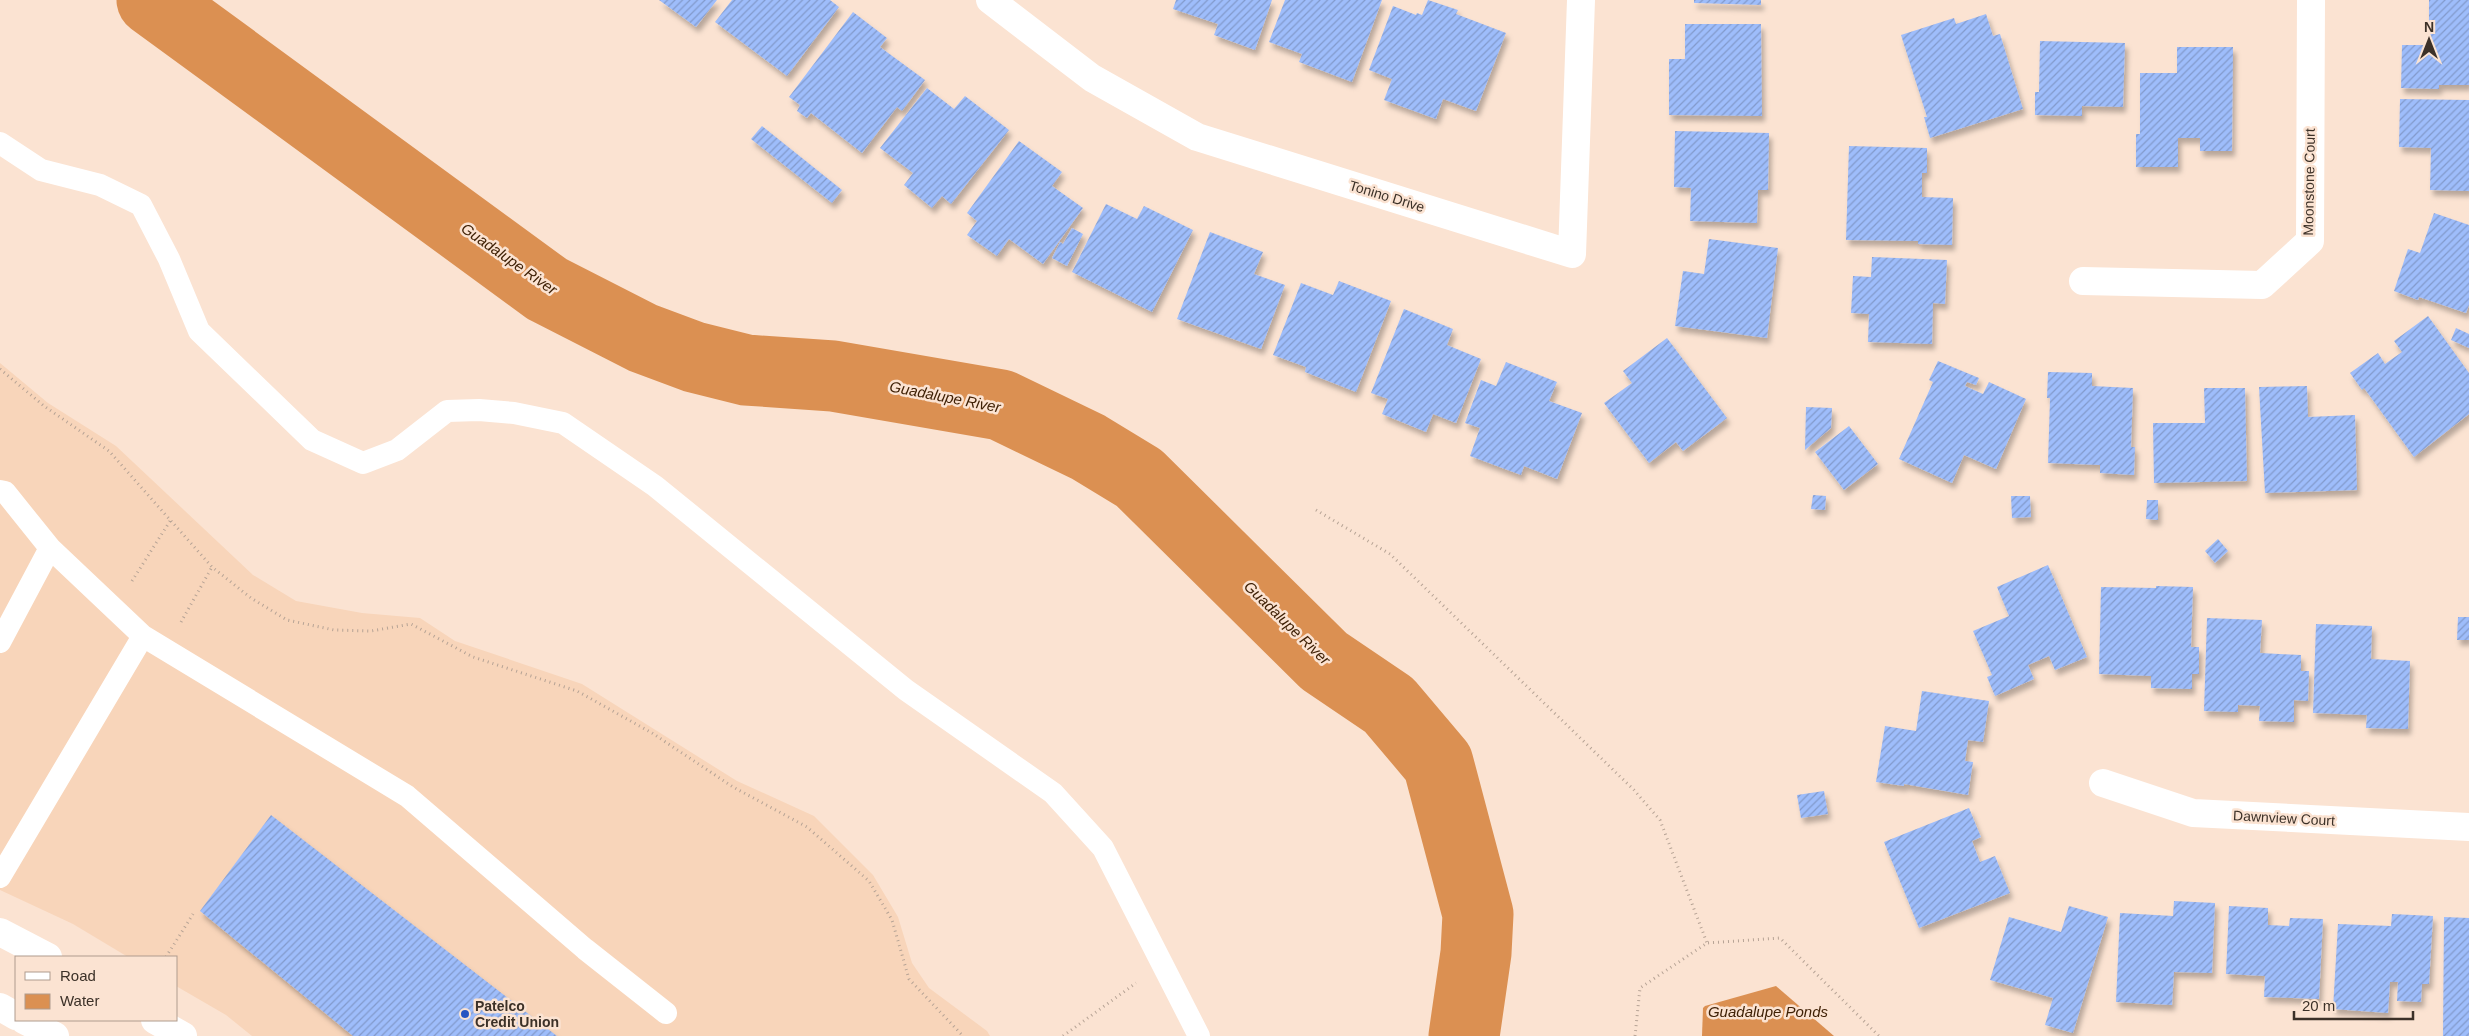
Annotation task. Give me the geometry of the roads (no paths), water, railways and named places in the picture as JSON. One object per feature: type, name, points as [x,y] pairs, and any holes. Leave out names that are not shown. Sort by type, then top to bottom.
[{"type":"street","name":"Tonino Drive","points":[[990,0],[1092,78],[1197,137],[1572,254],[1581,0]]},
{"type":"street","name":"Moonstone Court","points":[[2083,281],[2262,285],[2310,241],[2311,0]]},
{"type":"street","name":"Dawnview Court","points":[[2103,783],[2193,813],[2469,827]]},
{"type":"street","points":[[0,932],[46,956]]},
{"type":"street","points":[[0,1007],[15,1015]]},
{"type":"street","points":[[26,1021],[55,1036]]},
{"type":"street","points":[[157,1021],[183,1036]]},
{"type":"lane","points":[[0,143],[41,170],[100,185],[141,205],[169,259],[199,331],[312,440],[363,463],[397,450],[447,411],[479,410],[514,413],[563,423],[655,486],[906,690],[1053,793],[1103,848],[1199,1036]]},
{"type":"lane","points":[[0,490],[5,492],[50,548],[144,636],[406,796],[585,949],[666,1013]]},
{"type":"lane","points":[[0,642],[50,548]]},
{"type":"lane","points":[[0,877],[144,636]]},
{"type":"water","name":"Guadalupe Ponds","points":[[1776,986],[1834,1036],[1702,1036],[1703,1008],[1705,1006]]},
{"type":"waterway","name":"Guadalupe River","points":[[152,0],[547,289],[643,338],[694,357],[746,370],[833,376],[1001,405],[1088,447],[1139,478],[1324,661],[1389,705],[1438,763],[1478,914],[1476,953],[1464,1036]]},
{"type":"place","name":"Patelco Credit Union","points":[[465,1014]]}]
